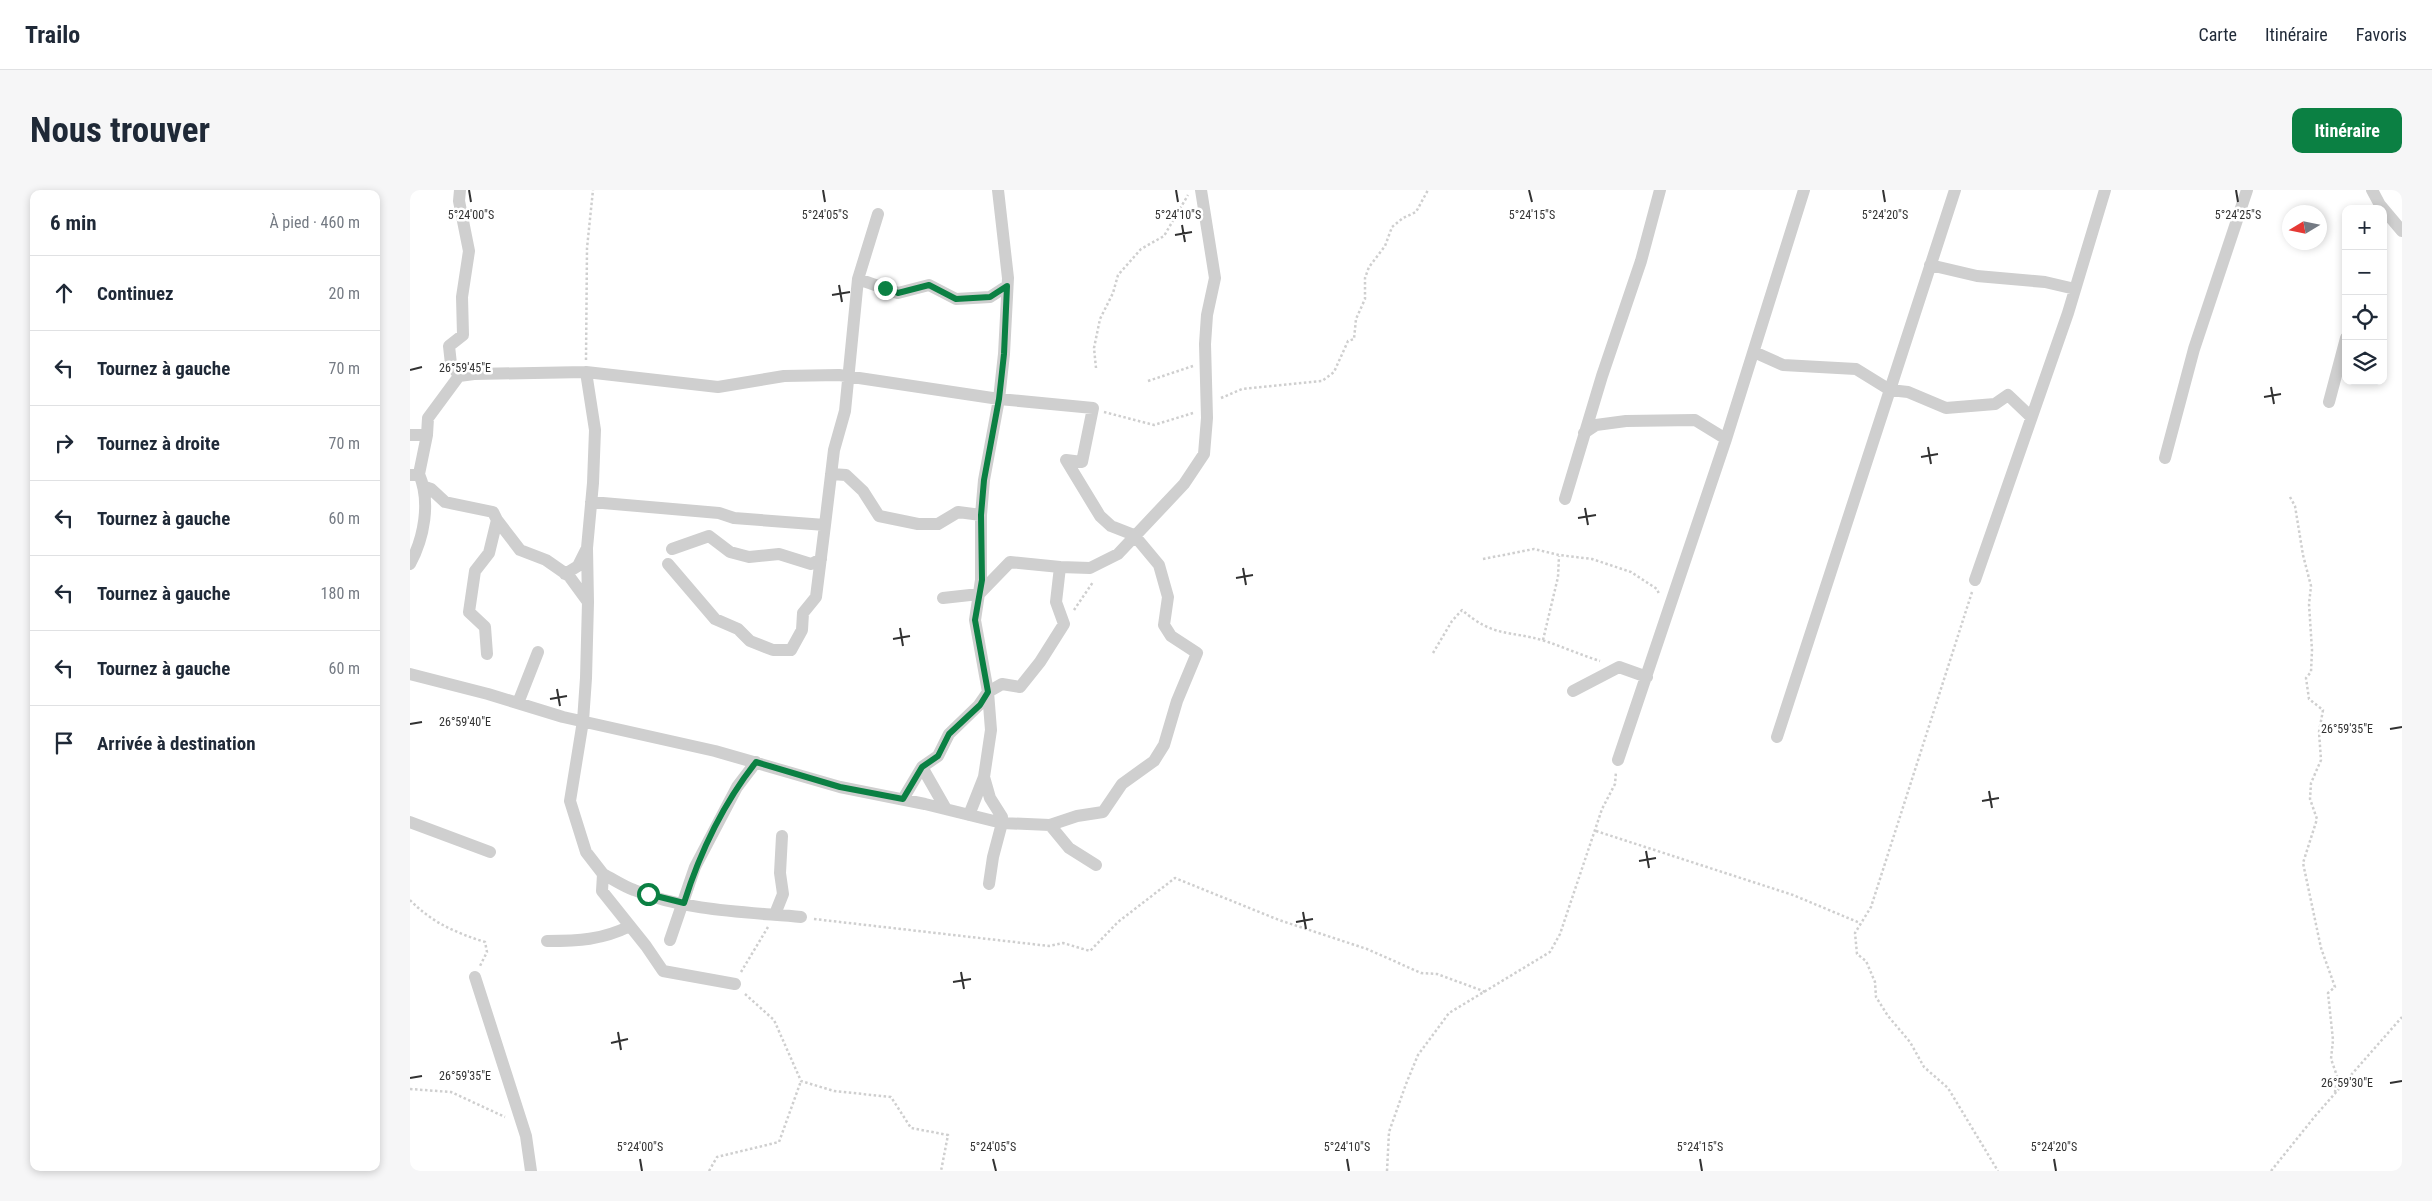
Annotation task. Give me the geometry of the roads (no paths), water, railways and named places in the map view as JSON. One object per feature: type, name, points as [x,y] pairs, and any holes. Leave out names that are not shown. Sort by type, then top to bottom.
[{"type":"street","points":[[459,376],[451,364],[448,346],[463,335],[462,297],[469,251],[459,201],[460,190]]},
{"type":"street","points":[[969,815],[984,777],[991,730],[988,692],[975,620],[982,580],[981,515],[984,480],[999,399],[1004,354],[1007,286],[998,190]]},
{"type":"street","points":[[944,598],[979,594],[1010,562],[1090,568],[1118,554],[1184,484],[1204,454],[1207,403],[1205,360],[1207,315],[1215,278],[1201,190]]},
{"type":"street","points":[[1566,499],[1584,433],[1630,296],[1660,190]]},
{"type":"street","points":[[1618,760],[1726,439],[1804,190]]},
{"type":"street","points":[[1777,737],[1955,190]]},
{"type":"street","points":[[1975,580],[2076,290],[2105,190]]},
{"type":"street","points":[[2165,458],[2194,349],[2247,190]]},
{"type":"street","points":[[2372,190],[2379,205]]},
{"type":"street","points":[[2380,205],[2384,190]]},
{"type":"street","points":[[668,564],[715,619],[738,629],[750,641],[773,650],[791,650],[802,630],[803,613],[816,597],[834,450],[845,410],[850,377],[858,279],[878,214]]},
{"type":"street","points":[[2387,215],[2402,231]]},
{"type":"street","points":[[1930,265],[1977,276],[2045,282],[2076,290]]},
{"type":"street","points":[[858,279],[898,293],[929,285],[956,299],[990,297],[1007,286]]},
{"type":"street","points":[[2329,402],[2345,340]]},
{"type":"street","points":[[1754,352],[1783,365],[1856,369],[1890,390],[1908,392],[1946,408],[1995,404],[2008,395],[2031,417]]},
{"type":"street","points":[[586,372],[595,430],[587,548],[588,602],[583,721],[570,800],[586,852],[603,874],[634,890],[684,903],[801,917]]},
{"type":"street","points":[[410,564],[420,546],[424,523],[425,488],[414,474],[427,435],[428,418],[459,376],[474,374],[586,372],[718,387],[784,376],[850,377],[999,399],[1094,408],[1082,462],[1066,460],[1100,516],[1111,526],[1134,535],[1159,565],[1168,597],[1164,625],[1171,636],[1197,653],[1177,701],[1164,745],[1154,761],[1122,784],[1103,812],[1077,816],[1050,825],[1002,823],[903,799],[840,787],[756,762],[583,721],[410,674]]},
{"type":"street","points":[[1584,433],[1596,425],[1626,421],[1695,420],[1726,439]]},
{"type":"street","points":[[410,435],[427,435]]},
{"type":"street","points":[[831,474],[846,475],[863,491],[879,516],[918,524],[938,524],[958,512],[981,515]]},
{"type":"street","points":[[425,488],[431,489],[445,502],[493,512],[520,550],[546,560],[565,574],[588,602]]},
{"type":"street","points":[[591,502],[719,513],[734,518],[825,526]]},
{"type":"street","points":[[487,654],[484,627],[469,612],[469,600],[475,571],[489,553],[497,520]]},
{"type":"street","points":[[672,549],[709,536],[730,552],[749,557],[779,554],[811,564],[821,559]]},
{"type":"street","points":[[565,574],[578,566],[587,548]]},
{"type":"street","points":[[903,799],[922,767],[938,756],[949,734],[980,705],[988,692],[1002,684],[1020,687],[1040,662],[1064,624],[1056,602],[1060,567]]},
{"type":"street","points":[[518,703],[538,652]]},
{"type":"street","points":[[1573,691],[1619,668],[1647,677]]},
{"type":"street","points":[[670,940],[696,867],[714,829],[737,787],[756,762]]},
{"type":"street","points":[[922,767],[946,809]]},
{"type":"street","points":[[984,777],[990,798],[1002,817],[989,884]]},
{"type":"street","points":[[410,822],[490,852]]},
{"type":"street","points":[[1050,825],[1069,848],[1096,865]]},
{"type":"street","points":[[775,914],[783,894],[780,873],[782,836]]},
{"type":"street","points":[[603,874],[602,892],[663,971],[734,984]]},
{"type":"street","points":[[547,941],[586,942],[610,936],[630,926]]},
{"type":"street","points":[[475,976],[523,1126],[531,1171]]}]
